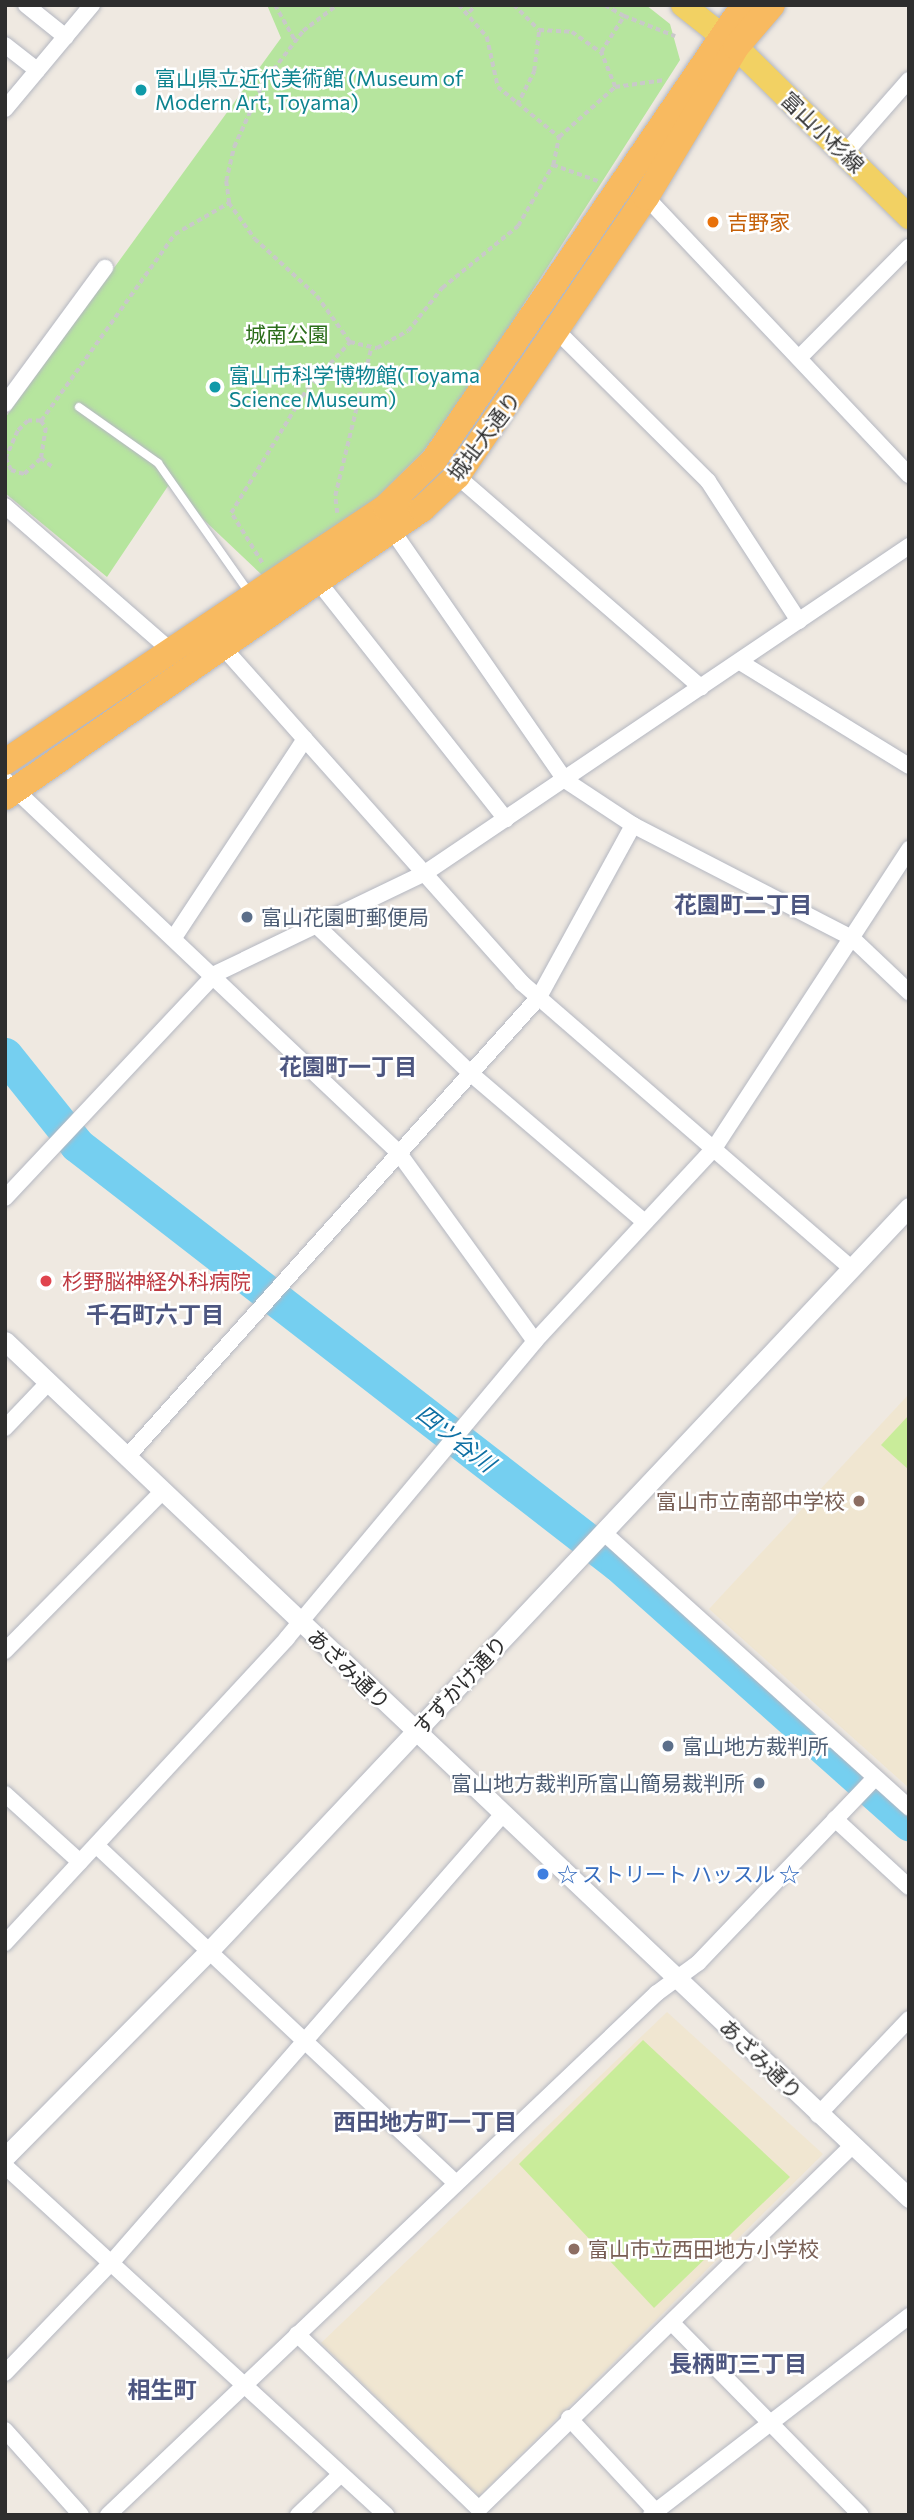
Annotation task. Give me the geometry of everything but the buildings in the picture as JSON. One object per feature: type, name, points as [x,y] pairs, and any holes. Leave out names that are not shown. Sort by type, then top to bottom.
[{"type":"highway","name":"城址大通り","points":[[9,788],[392,530],[457,476],[558,331],[646,197],[744,5]]},
{"type":"highway","name":"城址大通り","points":[[5,762],[386,507],[434,460],[728,40],[772,5]]},
{"type":"main road","name":"富山小杉線","points":[[683,5],[728,40],[909,217]]},
{"type":"street","points":[[26,5],[66,37]]},
{"type":"street","points":[[5,108],[92,5]]},
{"type":"street","points":[[5,45],[37,70]]},
{"type":"street","points":[[845,153],[909,80]]},
{"type":"street","points":[[646,197],[909,475]]},
{"type":"street","points":[[799,358],[909,247]]},
{"type":"street","points":[[5,404],[106,268]]},
{"type":"street","points":[[558,331],[708,481],[799,621]]},
{"type":"street","points":[[457,476],[701,687]]},
{"type":"street","points":[[5,506],[170,650]]},
{"type":"street","points":[[392,530],[565,780],[633,825],[852,938],[909,992]]},
{"type":"street","points":[[5,1198],[215,974],[425,873],[909,546]]},
{"type":"street","points":[[317,580],[506,819]]},
{"type":"street","points":[[221,645],[539,997],[715,1147],[851,1268]]},
{"type":"street","points":[[740,662],[909,766]]},
{"type":"street","points":[[175,936],[305,739]]},
{"type":"street","points":[[9,788],[175,936],[398,1152],[535,1341]]},
{"type":"street","points":[[127,1457],[469,1072],[539,997],[633,825]]},
{"type":"street","points":[[5,1943],[97,1846],[300,1622],[535,1341],[642,1220],[715,1147],[909,849]]},
{"type":"street","points":[[317,926],[469,1072],[642,1220]]},
{"type":"street","name":"すずかけ通り","points":[[5,2157],[208,1952],[909,1207]]},
{"type":"street","name":"あざみ通り","points":[[5,1341],[818,2115],[909,2198]]},
{"type":"street","points":[[5,1428],[48,1383]]},
{"type":"street","points":[[5,1651],[162,1492]]},
{"type":"street","points":[[603,1532],[909,1808]]},
{"type":"street","points":[[107,2515],[455,2182],[677,1979],[875,1778]]},
{"type":"street","points":[[5,1794],[80,1863]]},
{"type":"street","points":[[5,2373],[111,2263],[503,1814]]},
{"type":"street","points":[[835,1819],[909,1887]]},
{"type":"street","points":[[97,1846],[455,2182]]},
{"type":"street","points":[[818,2115],[909,2019]]},
{"type":"street","points":[[297,2334],[479,2509],[569,2418],[672,2323],[852,2146]]},
{"type":"street","points":[[5,2166],[386,2515]]},
{"type":"street","points":[[569,2418],[655,2514],[775,2426],[909,2316]]},
{"type":"street","points":[[672,2323],[862,2515]]},
{"type":"street","points":[[5,2430],[81,2515]]},
{"type":"street","points":[[298,2515],[341,2474]]},
{"type":"lane","points":[[79,407],[158,463],[251,596]]},
{"type":"path","points":[[275,5],[295,40]]},
{"type":"path","points":[[337,5],[295,40],[263,83],[234,147],[226,181],[229,203],[255,239],[317,296],[350,342],[371,348],[394,343],[442,288],[503,241],[544,190],[559,136],[615,87],[671,78]]},
{"type":"path","points":[[459,5],[469,12],[487,37],[498,87],[517,105],[559,136]]},
{"type":"path","points":[[469,12],[476,5]]},
{"type":"path","points":[[514,5],[539,30],[572,32],[601,52],[615,87]]},
{"type":"path","points":[[606,5],[624,16],[675,36]]},
{"type":"path","points":[[601,52],[624,16]]},
{"type":"path","points":[[517,105],[534,71],[539,30]]},
{"type":"path","points":[[553,165],[603,182]]},
{"type":"path","points":[[41,421],[175,234],[229,203]]},
{"type":"path","points":[[266,570],[231,513],[307,388],[350,342]]},
{"type":"path","points":[[339,524],[335,496],[371,348]]},
{"type":"path","points":[[28,421],[41,421],[46,428],[41,458],[24,474],[11,470],[6,458],[18,431],[28,421]]},
{"type":"path","points":[[41,458],[54,468]]},
{"type":"shaded area","name":"富山市立南部中学校","points":[[909,1394],[909,1788],[709,1609]]},
{"type":"shaded area","name":"富山市立西田地方小学校","points":[[667,2012],[823,2154],[479,2496],[321,2343]]},
{"type":"green space","name":"城南公園","points":[[267,5],[646,5],[670,24],[680,60],[497,346],[424,451],[377,498],[262,575],[168,486],[107,577],[5,493],[5,418],[281,38]]},
{"type":"green space","points":[[909,1415],[909,1470],[881,1445]]},
{"type":"green space","points":[[643,2040],[790,2177],[654,2308],[519,2164]]},
{"type":"waterway","name":"四ツ谷川","points":[[5,1055],[77,1145],[618,1564],[909,1823]]},
{"type":"place","name":"富山県立近代美術館 (Museum of Modern Art, Toyama)","points":[[141,90]]},
{"type":"place","name":"吉野家","points":[[713,222]]},
{"type":"place","name":"富山市科学博物館(Toyama Science Museum)","points":[[215,387]]},
{"type":"place","name":"富山花園町郵便局","points":[[247,917]]},
{"type":"place","name":"杉野脳神経外科病院","points":[[46,1281]]},
{"type":"place","name":"富山市立南部中学校","points":[[859,1501]]},
{"type":"place","name":"富山地方裁判所","points":[[668,1746]]},
{"type":"place","name":"富山地方裁判所富山簡易裁判所","points":[[759,1783]]},
{"type":"place","name":"☆ ストリート ハッスル ☆","points":[[543,1874]]},
{"type":"place","name":"富山市立西田地方小学校","points":[[574,2249]]},
{"type":"district","name":"花園町二丁目","points":[[743,904]]},
{"type":"district","name":"花園町一丁目","points":[[348,1066]]},
{"type":"district","name":"千石町六丁目","points":[[155,1314]]},
{"type":"district","name":"西田地方町一丁目","points":[[425,2121]]},
{"type":"district","name":"長柄町三丁目","points":[[738,2363]]},
{"type":"district","name":"相生町","points":[[162,2389]]}]
